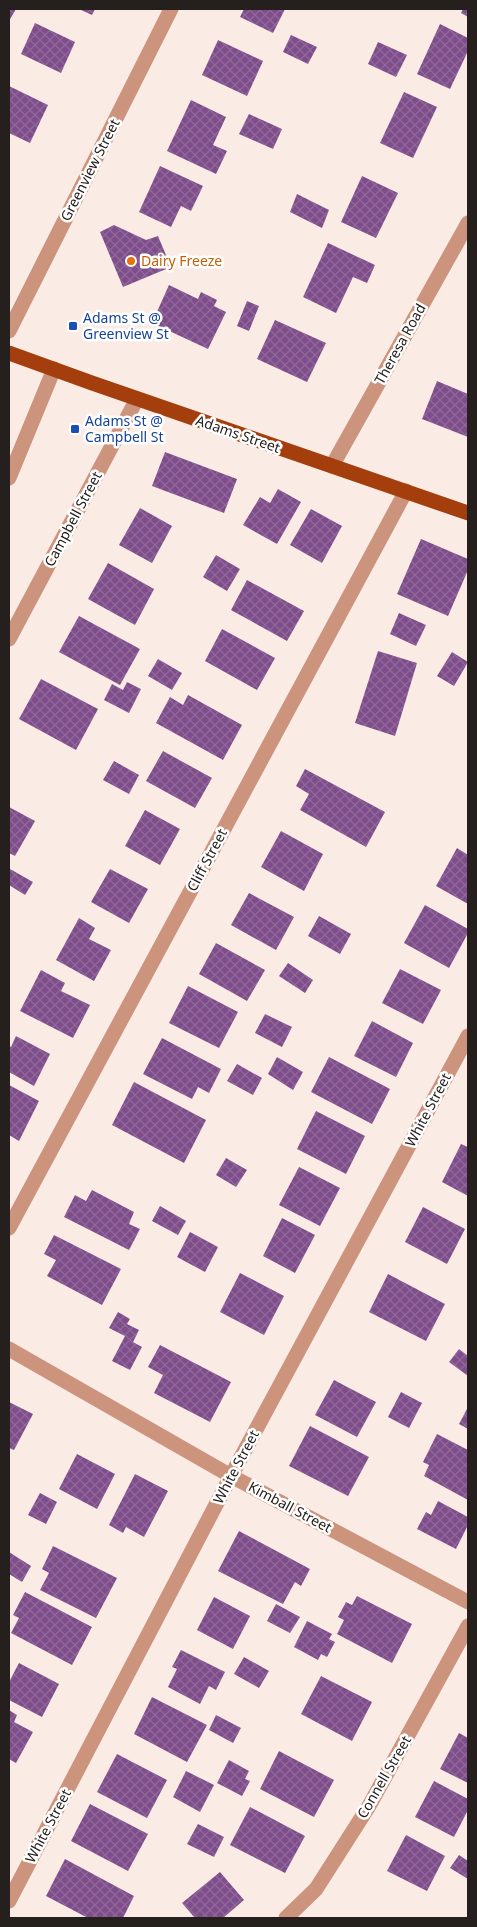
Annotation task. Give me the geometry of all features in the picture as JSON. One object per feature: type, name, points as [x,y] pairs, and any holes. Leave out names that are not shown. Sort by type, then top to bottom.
[{"type":"main road","name":"Adams Street","points":[[9,353],[137,399],[468,512]]},
{"type":"street","name":"Greenview Street","points":[[9,331],[171,9]]},
{"type":"street","name":"Theresa Road","points":[[332,466],[468,223]]},
{"type":"street","points":[[9,478],[54,369]]},
{"type":"street","name":"Campbell Street","points":[[9,639],[137,399]]},
{"type":"street","name":"Cliff Street","points":[[9,1228],[406,491]]},
{"type":"street","name":"White Street","points":[[9,1901],[231,1476],[468,1036]]},
{"type":"street","name":"Kimball Street","points":[[9,1349],[231,1476],[468,1602]]},
{"type":"street","name":"Connell Street","points":[[286,1918],[316,1889],[369,1806],[468,1626]]},
{"type":"building","points":[[9,9],[16,9],[9,21]]},
{"type":"building","points":[[79,9],[95,9],[92,15]]},
{"type":"building","points":[[244,9],[285,9],[273,33],[240,17]]},
{"type":"building","points":[[463,9],[468,9],[468,17],[461,13]]},
{"type":"building","points":[[35,23],[75,42],[61,73],[21,54]]},
{"type":"building","points":[[440,24],[468,38],[468,51],[450,89],[417,74]]},
{"type":"building","points":[[291,35],[317,47],[308,64],[283,52]]},
{"type":"building","points":[[218,40],[263,61],[247,96],[202,75]]},
{"type":"building","points":[[378,42],[407,55],[396,77],[368,64]]},
{"type":"building","points":[[9,86],[48,105],[30,143],[9,133]]},
{"type":"building","points":[[404,92],[437,107],[413,158],[380,143]]},
{"type":"building","points":[[191,100],[226,117],[213,145],[227,151],[216,174],[167,151]]},
{"type":"building","points":[[249,114],[282,129],[273,149],[239,134]]},
{"type":"building","points":[[160,166],[203,186],[191,211],[181,206],[171,227],[139,212]]},
{"type":"building","points":[[362,176],[398,193],[376,238],[341,222]]},
{"type":"building","points":[[297,194],[329,210],[322,228],[290,212]]},
{"type":"building","points":[[114,225],[146,240],[158,236],[171,267],[123,287],[100,232]]},
{"type":"building","points":[[328,243],[375,265],[367,283],[353,277],[336,313],[303,297]]},
{"type":"building","points":[[169,285],[198,299],[201,292],[217,300],[214,306],[226,312],[208,349],[152,323]]},
{"type":"building","points":[[247,301],[259,306],[249,331],[237,326]]},
{"type":"building","points":[[275,320],[326,343],[307,382],[257,359]]},
{"type":"building","points":[[437,381],[468,394],[468,437],[422,419]]},
{"type":"building","points":[[165,452],[237,479],[224,513],[152,486]]},
{"type":"building","points":[[278,489],[301,502],[277,544],[243,525],[260,497],[270,503]]},
{"type":"building","points":[[140,508],[172,526],[152,563],[119,545]]},
{"type":"building","points":[[311,509],[342,526],[322,563],[290,545]]},
{"type":"building","points":[[421,539],[468,559],[468,570],[448,616],[397,594]]},
{"type":"building","points":[[216,555],[240,569],[227,591],[203,577]]},
{"type":"building","points":[[108,563],[154,589],[135,625],[88,599]]},
{"type":"building","points":[[247,580],[304,611],[287,641],[231,610]]},
{"type":"building","points":[[399,613],[426,625],[416,646],[390,634]]},
{"type":"building","points":[[79,616],[140,649],[120,685],[59,652]]},
{"type":"building","points":[[222,629],[275,658],[257,690],[205,661]]},
{"type":"building","points":[[378,651],[417,663],[395,736],[355,723]]},
{"type":"building","points":[[452,652],[468,662],[454,686],[437,676]]},
{"type":"building","points":[[158,659],[182,673],[172,690],[148,676]]},
{"type":"building","points":[[41,679],[98,709],[76,750],[19,719]]},
{"type":"building","points":[[127,682],[141,689],[129,713],[104,700],[112,684],[123,690]]},
{"type":"building","points":[[188,695],[242,725],[223,760],[156,723],[170,697],[183,705]]},
{"type":"building","points":[[163,751],[212,778],[195,808],[146,781]]},
{"type":"building","points":[[114,761],[139,775],[129,794],[103,780]]},
{"type":"building","points":[[305,769],[385,812],[366,847],[300,810],[309,794],[296,786]]},
{"type":"building","points":[[9,807],[35,821],[15,856],[9,853]]},
{"type":"building","points":[[145,810],[180,829],[160,865],[125,846]]},
{"type":"building","points":[[281,831],[323,854],[304,891],[261,867]]},
{"type":"building","points":[[457,848],[468,855],[468,904],[436,886]]},
{"type":"building","points":[[10,869],[33,882],[25,895],[9,885]]},
{"type":"building","points":[[110,869],[148,889],[129,923],[91,902]]},
{"type":"building","points":[[249,893],[294,917],[276,950],[231,925]]},
{"type":"building","points":[[425,905],[468,929],[468,933],[449,968],[404,943]]},
{"type":"building","points":[[319,916],[351,934],[340,954],[308,936]]},
{"type":"building","points":[[79,918],[95,928],[89,939],[111,950],[94,981],[56,960]]},
{"type":"building","points":[[216,943],[265,970],[247,1001],[199,974]]},
{"type":"building","points":[[288,963],[313,980],[305,993],[279,976]]},
{"type":"building","points":[[400,969],[441,990],[423,1024],[382,1003]]},
{"type":"building","points":[[41,970],[65,983],[61,991],[90,1005],[73,1038],[20,1011]]},
{"type":"building","points":[[188,986],[238,1012],[219,1048],[169,1023]]},
{"type":"building","points":[[265,1014],[292,1027],[282,1047],[255,1033]]},
{"type":"building","points":[[372,1021],[413,1043],[396,1077],[354,1056]]},
{"type":"building","points":[[16,1036],[50,1054],[34,1086],[9,1072],[9,1046],[11,1047]]},
{"type":"building","points":[[162,1038],[221,1069],[209,1093],[198,1087],[192,1099],[143,1074]]},
{"type":"building","points":[[277,1057],[303,1072],[293,1090],[268,1074]]},
{"type":"building","points":[[329,1057],[390,1089],[372,1124],[311,1092]]},
{"type":"building","points":[[237,1064],[262,1078],[253,1095],[227,1081]]},
{"type":"building","points":[[134,1082],[206,1120],[184,1163],[112,1125]]},
{"type":"building","points":[[9,1085],[39,1101],[19,1141],[9,1135]]},
{"type":"building","points":[[316,1111],[365,1136],[346,1174],[297,1149]]},
{"type":"building","points":[[461,1144],[468,1147],[468,1196],[442,1182]]},
{"type":"building","points":[[226,1158],[247,1170],[236,1187],[216,1175]]},
{"type":"building","points":[[299,1167],[340,1188],[320,1226],[279,1205]]},
{"type":"building","points":[[92,1190],[134,1212],[129,1224],[140,1229],[129,1250],[64,1217],[75,1195],[86,1201]]},
{"type":"building","points":[[160,1206],[186,1221],[178,1235],[152,1221]]},
{"type":"building","points":[[423,1207],[465,1229],[447,1264],[405,1242]]},
{"type":"building","points":[[282,1218],[315,1235],[295,1273],[263,1256]]},
{"type":"building","points":[[190,1232],[218,1247],[205,1272],[177,1257]]},
{"type":"building","points":[[54,1235],[121,1269],[102,1305],[47,1276],[56,1260],[44,1254]]},
{"type":"building","points":[[240,1273],[284,1296],[264,1335],[220,1312]]},
{"type":"building","points":[[388,1274],[445,1304],[426,1341],[369,1312]]},
{"type":"building","points":[[118,1312],[130,1319],[127,1324],[139,1330],[133,1342],[142,1347],[130,1370],[112,1361],[125,1336],[109,1328]]},
{"type":"building","points":[[160,1345],[231,1382],[210,1422],[154,1393],[163,1375],[148,1367]]},
{"type":"building","points":[[459,1349],[468,1356],[468,1376],[449,1362]]},
{"type":"building","points":[[334,1380],[376,1402],[357,1437],[315,1415]]},
{"type":"building","points":[[401,1392],[422,1403],[409,1428],[388,1417]]},
{"type":"building","points":[[9,1402],[33,1414],[14,1450],[9,1448]]},
{"type":"building","points":[[468,1407],[468,1429],[459,1424]]},
{"type":"building","points":[[310,1426],[369,1457],[348,1496],[289,1466]]},
{"type":"building","points":[[437,1434],[468,1450],[468,1500],[424,1476],[429,1465],[423,1462]]},
{"type":"building","points":[[77,1454],[115,1474],[97,1509],[59,1489]]},
{"type":"building","points":[[135,1474],[168,1491],[144,1537],[126,1527],[123,1533],[109,1525]]},
{"type":"building","points":[[40,1493],[57,1502],[46,1524],[28,1515]]},
{"type":"building","points":[[438,1501],[468,1517],[468,1525],[456,1549],[417,1529],[426,1512],[431,1515]]},
{"type":"building","points":[[239,1531],[310,1569],[301,1586],[295,1582],[283,1604],[218,1571]]},
{"type":"building","points":[[53,1546],[117,1578],[96,1618],[40,1590],[49,1573],[42,1569]]},
{"type":"building","points":[[9,1552],[31,1566],[22,1582],[9,1574]]},
{"type":"building","points":[[25,1592],[92,1627],[72,1665],[11,1633],[19,1618],[13,1615]]},
{"type":"building","points":[[357,1596],[412,1624],[392,1663],[337,1634],[344,1620],[338,1617],[346,1602],[352,1605]]},
{"type":"building","points":[[214,1597],[250,1616],[233,1649],[197,1630]]},
{"type":"building","points":[[276,1604],[300,1617],[290,1633],[267,1621]]},
{"type":"building","points":[[307,1621],[332,1634],[329,1639],[335,1642],[327,1657],[321,1654],[318,1660],[294,1647]]},
{"type":"building","points":[[181,1650],[225,1672],[216,1690],[209,1686],[200,1704],[168,1687],[177,1669],[172,1667]]},
{"type":"building","points":[[244,1657],[269,1671],[259,1688],[234,1674]]},
{"type":"building","points":[[19,1663],[59,1684],[42,1717],[9,1700],[9,1682]]},
{"type":"building","points":[[321,1676],[372,1702],[352,1741],[301,1714]]},
{"type":"building","points":[[152,1697],[207,1725],[187,1762],[134,1734]]},
{"type":"building","points":[[9,1710],[17,1715],[14,1722],[33,1732],[16,1763],[9,1759]]},
{"type":"building","points":[[216,1715],[241,1728],[233,1743],[209,1730]]},
{"type":"building","points":[[459,1733],[468,1738],[468,1783],[440,1769]]},
{"type":"building","points":[[279,1751],[334,1780],[314,1817],[260,1789]]},
{"type":"building","points":[[117,1754],[167,1780],[147,1818],[97,1792]]},
{"type":"building","points":[[229,1760],[249,1771],[245,1779],[250,1781],[242,1796],[217,1783]]},
{"type":"building","points":[[186,1771],[214,1785],[200,1812],[173,1797]]},
{"type":"building","points":[[434,1781],[468,1799],[468,1810],[454,1837],[415,1817]]},
{"type":"building","points":[[90,1804],[148,1834],[128,1871],[71,1841]]},
{"type":"building","points":[[250,1807],[305,1836],[285,1873],[230,1845]]},
{"type":"building","points":[[198,1824],[224,1837],[214,1857],[187,1844]]},
{"type":"building","points":[[406,1835],[445,1856],[427,1891],[387,1871]]},
{"type":"building","points":[[459,1855],[468,1861],[468,1879],[450,1868]]},
{"type":"building","points":[[65,1859],[134,1896],[123,1918],[88,1918],[46,1896]]},
{"type":"building","points":[[220,1872],[244,1900],[223,1918],[195,1918],[182,1903]]},
{"type":"place","name":"Dairy Freeze","points":[[131,261]]},
{"type":"place","name":"Adams St @ Greenview St","points":[[73,326]]},
{"type":"place","name":"Adams St @ Campbell St","points":[[75,429]]}]
